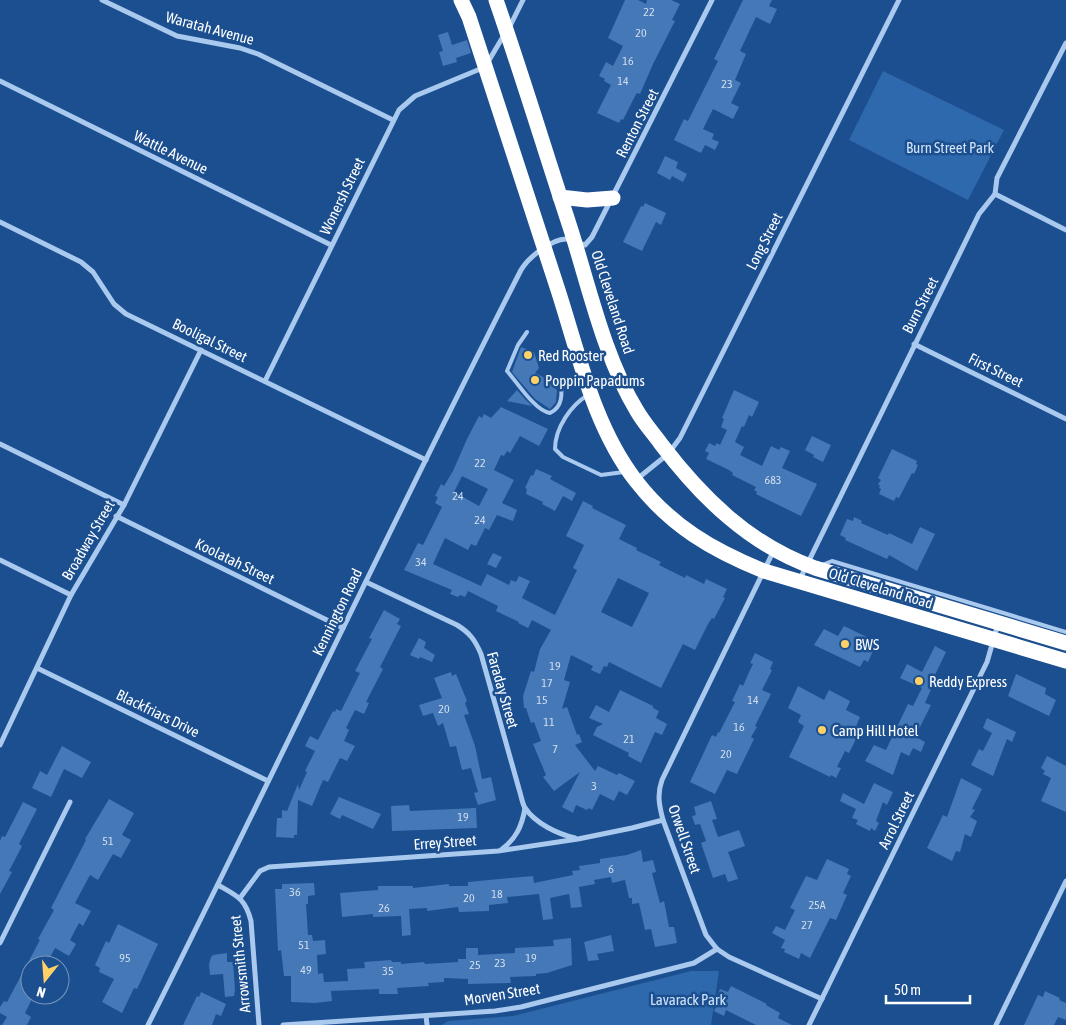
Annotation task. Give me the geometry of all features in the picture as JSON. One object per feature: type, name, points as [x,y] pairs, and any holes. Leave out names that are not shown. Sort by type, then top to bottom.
[{"type":"highway","name":"Old Cleveland Road","points":[[460,0],[469,17],[591,393],[609,440],[632,476],[658,506],[691,535],[726,555],[764,571],[1066,661]]},
{"type":"highway","name":"Old Cleveland Road","points":[[496,0],[604,337],[637,411],[695,487],[743,530],[774,550],[811,566],[1066,644]]},
{"type":"highway","points":[[560,197],[587,200],[613,198]]},
{"type":"street","name":"Waratah Avenue","points":[[102,0],[177,36],[240,48],[258,54],[393,120]]},
{"type":"street","points":[[485,67],[523,0]]},
{"type":"street","name":"Renton Street","points":[[574,242],[585,245],[592,237],[712,0]]},
{"type":"street","name":"Long Street","points":[[632,476],[668,454],[680,438],[899,0]]},
{"type":"street","name":"Burn Street","points":[[798,581],[811,566],[914,344],[979,214],[995,194],[998,178],[1066,43]]},
{"type":"street","name":"Wonersh Street","points":[[265,381],[399,110],[415,96],[485,67]]},
{"type":"street","name":"Wattle Avenue","points":[[0,82],[332,245]]},
{"type":"street","points":[[995,194],[1066,230]]},
{"type":"street","name":"Booligal Street","points":[[0,222],[81,262],[93,272],[114,304],[126,314],[426,460]]},
{"type":"street","name":"Kennington Road","points":[[148,1025],[520,270],[527,260],[552,244],[565,239],[574,242]]},
{"type":"street","name":"First Street","points":[[914,344],[1066,419]]},
{"type":"street","name":"Broadway Street","points":[[0,745],[71,595],[124,505],[201,350]]},
{"type":"street","points":[[0,444],[124,505]]},
{"type":"street","name":"Koolatah Street","points":[[116,516],[343,628]]},
{"type":"street","name":"Orwell Street","points":[[774,550],[662,780],[658,791],[658,801],[663,820],[706,935],[717,948],[729,957],[822,999]]},
{"type":"street","points":[[0,560],[71,595]]},
{"type":"street","name":"Faraday Street","points":[[366,582],[457,625],[468,632],[473,638],[481,654],[526,808],[550,829],[562,835],[578,839]]},
{"type":"street","name":"Arrol Street","points":[[809,1025],[987,662],[998,623]]},
{"type":"street","name":"Blackfriars Drive","points":[[37,668],[268,781]]},
{"type":"street","points":[[0,943],[70,802]]},
{"type":"street","points":[[498,851],[514,839],[520,830],[526,808]]},
{"type":"street","name":"Errey Street","points":[[240,898],[260,871],[269,867],[498,851],[578,839],[663,820]]},
{"type":"street","points":[[996,1025],[1066,881]]},
{"type":"street","name":"Arrowsmith Street","points":[[218,885],[240,898],[248,908],[251,921],[259,1025]]},
{"type":"street","name":"Morven Street","points":[[283,1025],[495,1011],[521,1007],[694,964],[717,948]]},
{"type":"street","points":[[426,1016],[427,1025]]},
{"type":"lane","points":[[527,332],[518,345],[507,371],[535,404],[545,412],[550,413],[557,408],[561,398],[562,382]]},
{"type":"lane","points":[[591,393],[572,408],[555,442],[555,449],[563,457],[601,475],[632,476]]},
{"type":"lane","name":"Old Cleveland Road","points":[[811,566],[832,561],[1066,632]]},
{"type":"green space","name":"Burn Street Park","points":[[883,71],[1004,130],[968,200],[849,140]]},
{"type":"green space","name":"Lavarack Park","points":[[691,971],[719,971],[711,1025],[442,1025],[448,1021],[513,1016]]},
{"type":"building","points":[[625,0],[638,0],[646,4],[647,0],[671,0],[680,4],[672,20],[675,21],[640,94],[637,93],[623,120],[621,119],[619,123],[597,113],[611,85],[599,76],[606,62],[613,66],[623,46],[608,38]]},
{"type":"building","points":[[743,0],[772,0],[769,6],[777,9],[770,24],[756,17],[740,51],[746,54],[735,80],[741,83],[731,103],[739,107],[733,119],[713,109],[703,129],[714,134],[712,139],[719,142],[715,150],[705,145],[701,153],[674,140],[684,119],[688,121],[718,61],[714,59]]},
{"type":"building","points":[[448,32],[452,45],[467,40],[471,53],[456,58],[457,62],[443,66],[439,52],[443,51],[438,35]]},
{"type":"building","points":[[665,156],[678,162],[676,168],[687,174],[683,182],[672,176],[670,180],[657,173]]},
{"type":"building","points":[[645,203],[666,213],[661,225],[656,222],[642,251],[623,242],[641,206],[643,207]]},
{"type":"building","points":[[521,347],[534,352],[539,368],[535,373],[543,377],[557,390],[556,402],[550,409],[535,399],[512,372]]},
{"type":"building","points":[[517,390],[524,398],[532,406],[507,401]]},
{"type":"building","points":[[734,390],[759,402],[752,417],[749,415],[744,427],[742,426],[735,442],[744,447],[740,455],[762,466],[771,446],[779,450],[781,447],[790,451],[782,468],[817,484],[801,516],[756,494],[757,492],[754,490],[756,487],[732,475],[733,473],[729,470],[706,459],[709,453],[705,451],[709,443],[715,446],[717,443],[720,445],[727,430],[721,427],[724,419],[722,418]]},
{"type":"building","points":[[501,407],[548,429],[539,446],[520,436],[510,453],[507,451],[504,456],[501,455],[494,470],[514,480],[502,503],[517,510],[513,521],[497,515],[489,530],[485,528],[476,546],[471,544],[468,550],[445,538],[433,564],[481,586],[487,574],[509,585],[511,580],[516,582],[519,576],[530,581],[522,598],[555,615],[577,570],[573,568],[584,545],[566,536],[583,501],[593,506],[592,508],[626,525],[619,539],[661,562],[659,565],[685,578],[686,575],[704,584],[706,579],[727,589],[723,597],[725,598],[714,619],[712,618],[708,624],[695,650],[683,644],[661,688],[609,662],[607,667],[604,666],[600,674],[591,670],[593,666],[571,655],[564,680],[570,682],[562,709],[567,707],[577,735],[579,734],[582,742],[575,745],[595,771],[598,766],[635,781],[627,795],[619,791],[614,801],[600,794],[592,810],[576,805],[573,813],[562,807],[580,772],[554,791],[543,777],[546,775],[533,744],[541,741],[534,722],[531,723],[526,708],[524,708],[523,696],[531,671],[534,672],[540,649],[551,630],[532,620],[528,628],[496,611],[498,606],[468,591],[465,597],[460,595],[458,597],[450,594],[452,590],[404,570],[418,543],[423,545],[442,507],[435,503],[438,497],[435,496],[441,484],[444,486],[453,471],[479,416],[482,418],[484,414],[491,418]],"holes":[[[462,476],[488,489],[479,506],[454,492]],[[618,578],[649,593],[632,627],[601,612]]]},
{"type":"building","points":[[812,436],[831,445],[823,462],[805,450]]},
{"type":"building","points":[[892,449],[917,461],[916,464],[918,465],[899,498],[896,497],[894,501],[879,494],[881,489],[878,484],[881,480],[878,478]]},
{"type":"building","points":[[536,469],[552,476],[550,479],[576,493],[572,501],[563,496],[555,511],[542,504],[543,502],[526,494],[527,489],[525,488]]},
{"type":"building","points":[[854,517],[862,521],[861,523],[912,544],[920,527],[935,534],[917,571],[889,555],[887,559],[845,540],[846,538],[840,535],[847,519],[853,521]]},
{"type":"building","points":[[493,553],[502,557],[496,568],[487,564]]},
{"type":"building","points":[[384,610],[400,619],[397,624],[401,626],[380,667],[383,669],[366,702],[369,703],[364,714],[355,710],[346,728],[349,730],[344,741],[355,746],[347,761],[340,758],[328,782],[323,780],[312,806],[298,800],[297,835],[294,835],[294,838],[276,837],[277,818],[282,818],[282,810],[287,811],[298,784],[299,790],[307,772],[305,771],[315,751],[305,746],[310,736],[318,740],[333,711],[335,712],[336,709],[341,711],[360,673],[355,671],[372,639],[369,638]]},
{"type":"building","points":[[844,626],[873,640],[869,649],[873,651],[868,662],[864,660],[860,667],[814,645],[824,629],[838,636]]},
{"type":"building","points":[[419,638],[426,642],[424,648],[435,655],[432,662],[410,655]]},
{"type":"building","points":[[935,646],[946,652],[933,679],[935,680],[925,703],[931,705],[916,735],[925,742],[921,752],[913,748],[909,756],[901,752],[893,775],[865,761],[874,745],[886,750],[908,704],[913,706],[922,688],[900,678],[907,664],[922,672]]},
{"type":"building","points":[[755,653],[773,662],[770,669],[772,670],[762,690],[771,694],[755,726],[757,727],[751,737],[754,739],[737,774],[727,770],[715,794],[690,782],[712,735],[716,737],[719,733],[735,702],[732,701],[740,684],[743,686],[753,664],[750,663]]},
{"type":"building","points":[[451,672],[452,676],[456,674],[467,701],[465,703],[469,714],[464,715],[475,746],[482,779],[491,777],[496,800],[478,805],[474,793],[478,792],[471,768],[462,770],[456,746],[450,747],[443,723],[438,726],[433,713],[423,716],[419,705],[442,698],[434,678]]},
{"type":"building","points":[[1016,674],[1046,688],[1045,694],[1056,700],[1049,716],[1008,696]]},
{"type":"building","points":[[798,686],[824,700],[829,690],[850,701],[846,710],[860,717],[852,736],[856,739],[849,753],[845,751],[837,767],[841,768],[836,778],[831,775],[830,777],[789,757],[804,726],[798,722],[801,715],[788,708]]},
{"type":"building","points":[[620,690],[653,706],[653,708],[659,711],[656,718],[667,724],[662,735],[655,732],[641,763],[628,756],[629,753],[593,735],[597,727],[603,724],[589,718],[596,705],[609,712]]},
{"type":"building","points":[[987,718],[1016,732],[1012,742],[1007,739],[993,776],[971,765],[979,749],[983,751],[992,733],[983,728]]},
{"type":"building","points":[[62,746],[91,762],[82,778],[64,769],[51,797],[32,788],[40,771],[47,775]]},
{"type":"building","points":[[1047,756],[1066,766],[1066,812],[1041,801],[1051,778],[1043,774],[1045,771],[1041,768]]},
{"type":"building","points":[[961,778],[982,789],[972,809],[975,810],[970,817],[977,821],[971,837],[965,834],[960,852],[956,851],[952,861],[927,848],[943,815],[947,817]]},
{"type":"building","points":[[874,783],[893,792],[887,805],[883,802],[876,821],[879,823],[875,831],[871,828],[870,831],[856,824],[858,820],[852,818],[856,809],[840,801],[843,793],[864,804]]},
{"type":"building","points":[[339,797],[381,814],[373,829],[342,815],[340,819],[330,814]]},
{"type":"building","points":[[109,799],[134,813],[122,835],[131,840],[121,858],[113,854],[98,880],[90,875],[75,903],[91,911],[83,926],[79,923],[70,940],[76,944],[70,955],[55,948],[51,955],[32,955],[40,940],[38,939],[54,910],[51,908],[85,839]]},
{"type":"building","points":[[711,801],[717,819],[712,820],[718,837],[739,830],[745,846],[728,852],[738,879],[728,882],[725,874],[713,878],[701,843],[706,841],[700,824],[695,825],[692,816],[696,815],[694,807]]},
{"type":"building","points":[[23,802],[37,809],[19,844],[22,846],[9,871],[12,872],[0,894],[0,841],[2,836],[5,837]]},
{"type":"building","points":[[409,805],[410,811],[476,808],[477,828],[392,831],[391,806]]},
{"type":"building","points":[[641,850],[643,862],[653,860],[656,872],[652,873],[660,903],[664,901],[669,927],[674,927],[677,943],[655,947],[651,929],[645,930],[639,903],[632,904],[632,898],[629,898],[625,880],[612,883],[611,877],[594,880],[595,884],[579,887],[582,907],[571,908],[569,894],[550,898],[553,919],[543,920],[539,894],[507,897],[508,903],[489,905],[489,911],[459,912],[458,907],[427,911],[427,908],[409,909],[411,935],[402,936],[401,916],[373,917],[373,914],[342,917],[340,893],[378,890],[378,886],[413,886],[413,888],[449,884],[449,886],[468,886],[468,882],[533,876],[534,883],[573,875],[572,871],[580,870],[579,866],[600,863],[600,859],[627,855]]},
{"type":"building","points":[[827,859],[849,869],[847,874],[851,876],[843,893],[847,895],[836,920],[830,918],[810,958],[801,953],[799,959],[784,952],[785,949],[781,948],[785,940],[772,933],[776,926],[785,930],[795,910],[790,908],[806,876],[817,880]]},
{"type":"building","points":[[314,883],[315,895],[308,896],[308,904],[306,904],[308,935],[312,935],[313,941],[325,940],[326,954],[317,955],[318,974],[323,973],[324,982],[348,981],[347,969],[365,968],[364,962],[391,960],[392,962],[401,962],[401,964],[424,962],[425,964],[458,962],[458,959],[466,959],[466,948],[478,948],[478,955],[515,953],[515,948],[554,946],[553,940],[571,938],[572,965],[547,973],[536,974],[536,976],[510,977],[511,983],[468,984],[468,979],[444,978],[444,982],[428,983],[429,986],[397,988],[398,994],[379,994],[379,989],[331,991],[332,1001],[315,1003],[291,1002],[291,976],[284,976],[281,950],[278,951],[275,889],[282,889],[282,884]]},
{"type":"building","points":[[118,924],[158,944],[137,989],[134,988],[122,1013],[102,1002],[114,979],[99,972],[100,968],[95,965],[106,941],[109,943]]},
{"type":"building","points":[[611,935],[614,951],[597,954],[599,960],[588,961],[584,942]]},
{"type":"building","points":[[227,953],[227,962],[233,962],[235,990],[234,996],[225,997],[223,974],[210,975],[209,964],[213,955]]},
{"type":"building","points":[[20,978],[20,1005],[29,1005],[25,1013],[31,1017],[27,1025],[2,1025],[7,1017],[0,1013],[0,1007],[4,1001],[7,1002]]},
{"type":"building","points":[[731,986],[767,1004],[780,1013],[778,1018],[792,1025],[756,1025],[726,1010],[724,1016],[714,1011],[718,1002],[715,1001],[720,989],[728,992]]},
{"type":"building","points":[[1045,991],[1066,1003],[1066,1020],[1058,1017],[1054,1025],[1024,1025],[1038,995],[1043,997]]},
{"type":"building","points":[[201,992],[226,1004],[221,1016],[216,1014],[212,1025],[183,1025],[197,996],[199,997]]},
{"type":"place","name":"Red Rooster","points":[[528,355]]},
{"type":"place","name":"Poppin Papadums","points":[[535,380]]},
{"type":"place","name":"BWS","points":[[845,644]]},
{"type":"place","name":"Reddy Express","points":[[919,681]]},
{"type":"place","name":"Camp Hill Hotel","points":[[822,730]]}]
